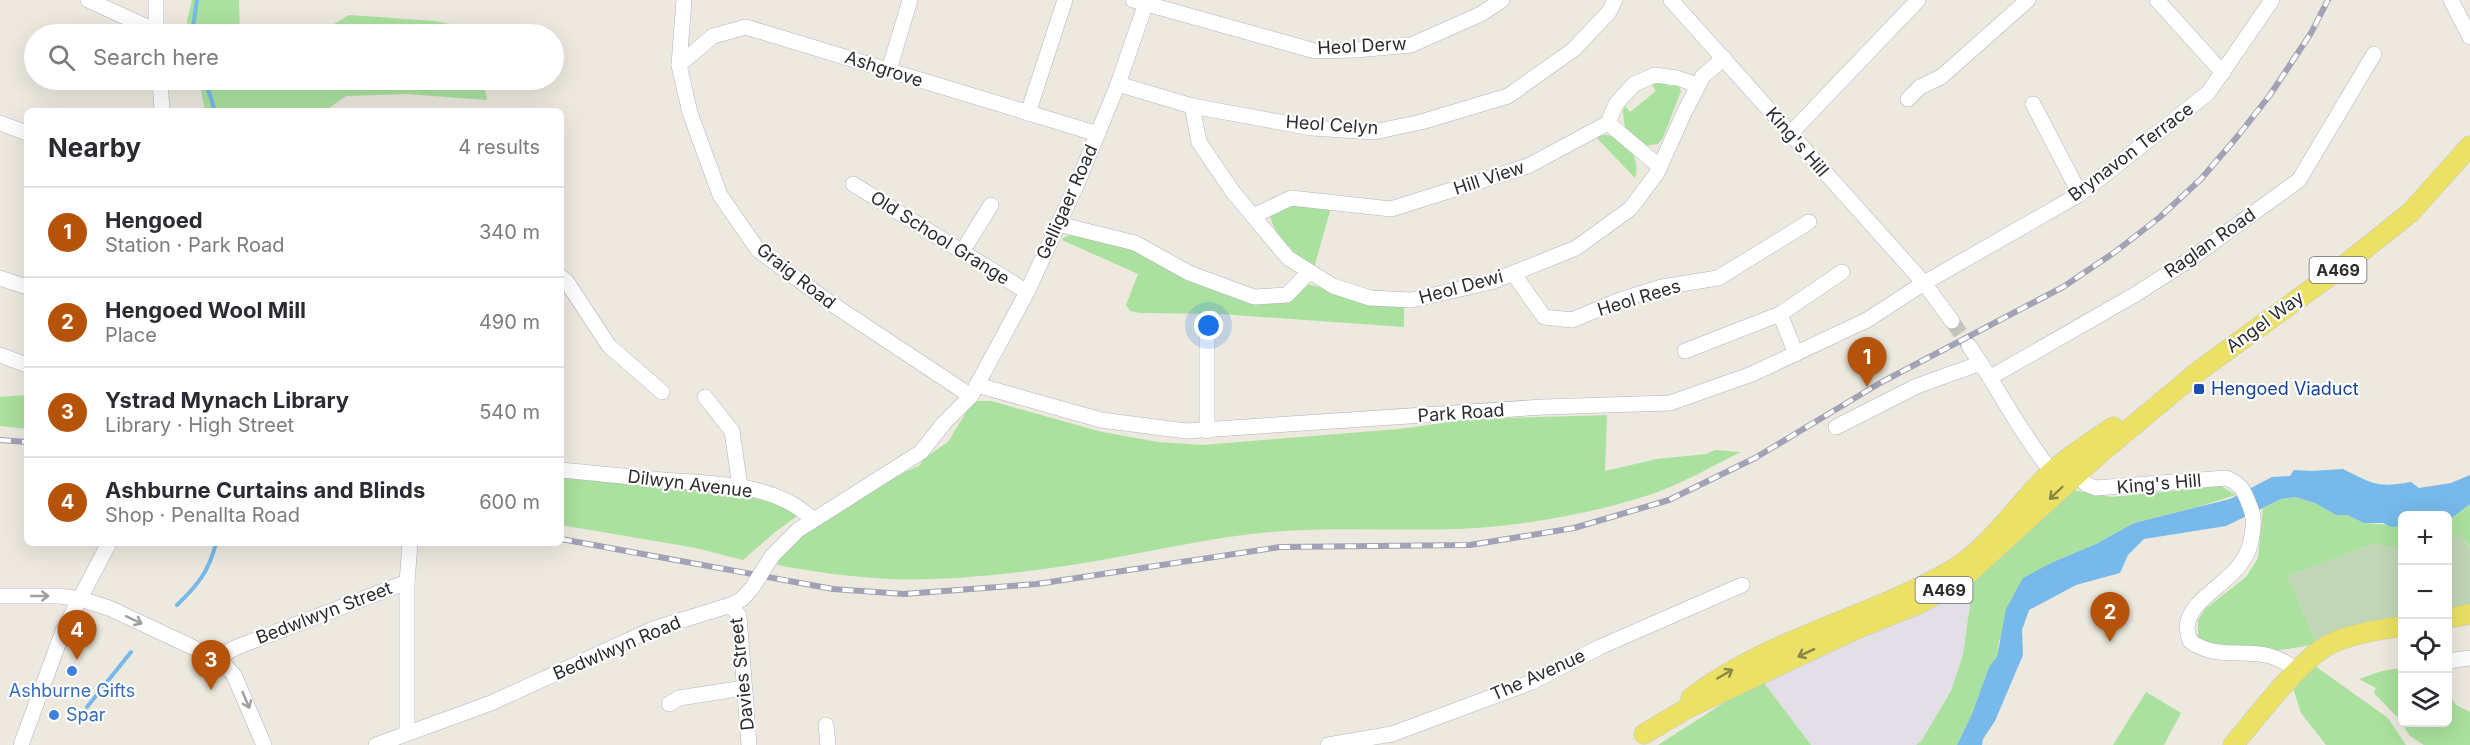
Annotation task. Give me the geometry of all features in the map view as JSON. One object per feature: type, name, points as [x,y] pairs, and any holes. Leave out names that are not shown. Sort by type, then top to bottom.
[{"type":"main road","name":"Angel Way","points":[[2196,373],[2346,264],[2411,212],[2469,145]]},
{"type":"main road","name":"A469","points":[[1637,740],[1713,681],[1746,662],[1869,610],[1951,571],[1973,554],[2052,472],[2112,427],[2196,373]]},
{"type":"main road","name":"A469","points":[[1637,740],[1686,709],[1856,629],[1918,604],[1960,581],[2076,474],[2196,373]]},
{"type":"main road","points":[[2452,617],[2470,614]]},
{"type":"main road","points":[[2233,745],[2296,671],[2331,643],[2354,634],[2398,627]]},
{"type":"street","points":[[88,0],[137,24]]},
{"type":"street","points":[[156,0],[156,24]]},
{"type":"street","name":"Graig Road","points":[[684,0],[680,65],[690,113],[720,195],[758,250],[826,300],[974,391]]},
{"type":"street","points":[[889,70],[910,0]]},
{"type":"street","points":[[1028,113],[1065,0]]},
{"type":"street","name":"Heol Derw","points":[[1142,2],[1315,51],[1411,45],[1481,14],[1502,0]]},
{"type":"street","name":"Heol Celyn","points":[[1118,84],[1192,106],[1312,128],[1374,132],[1421,122],[1508,96],[1573,50],[1609,12],[1616,0]]},
{"type":"street","name":"King's Hill","points":[[1671,0],[1924,284],[1952,321]]},
{"type":"street","points":[[1790,134],[1918,0]]},
{"type":"street","points":[[1908,99],[1920,87],[1941,77],[2028,0]]},
{"type":"street","points":[[2157,0],[2223,73]]},
{"type":"street","name":"Brynavon Terrace","points":[[1924,284],[2080,194],[2208,93],[2272,0]]},
{"type":"street","points":[[2451,0],[2459,8],[2470,12]]},
{"type":"street","points":[[2451,0],[2470,37]]},
{"type":"street","name":"Gelligaer Road","points":[[974,391],[1027,292],[1098,134],[1118,84],[1142,2]]},
{"type":"street","name":"Ashgrove","points":[[680,65],[713,36],[746,27],[1098,134]]},
{"type":"street","name":"Raglan Road","points":[[1991,377],[2154,283],[2299,180],[2374,54]]},
{"type":"street","name":"Heol Dewi","points":[[1192,106],[1199,142],[1233,192],[1288,258],[1333,286],[1370,298],[1411,300],[1491,282],[1576,248],[1630,209],[1660,166],[1703,76],[1724,58]]},
{"type":"street","points":[[1660,166],[1608,123],[1616,104],[1634,84],[1655,75],[1677,78],[1698,85]]},
{"type":"street","points":[[161,90],[162,108]]},
{"type":"street","points":[[2033,104],[2080,194]]},
{"type":"street","points":[[0,123],[24,132]]},
{"type":"street","name":"Hill View","points":[[1253,216],[1291,198],[1391,209],[1528,166],[1608,123]]},
{"type":"street","name":"Old School Grange","points":[[853,184],[1027,292]]},
{"type":"street","points":[[962,252],[991,206]]},
{"type":"street","name":"Heol Rees","points":[[1513,273],[1544,317],[1572,320],[1662,286],[1718,278],[1809,222]]},
{"type":"street","points":[[1058,224],[1135,243],[1189,273],[1254,297],[1287,295],[1309,272]]},
{"type":"street","points":[[1684,351],[1780,314],[1842,272]]},
{"type":"street","points":[[0,278],[24,286]]},
{"type":"street","points":[[564,280],[609,346],[662,392]]},
{"type":"street","name":"Park Road","points":[[974,391],[1101,420],[1186,431],[1543,407],[1670,402],[1752,374],[1796,354],[1867,320],[1924,284]]},
{"type":"street","points":[[1780,314],[1796,354]]},
{"type":"street","points":[[1207,431],[1207,336],[1212,318]]},
{"type":"street","points":[[1969,346],[1991,377],[2024,435],[2052,472]]},
{"type":"street","points":[[0,355],[24,364]]},
{"type":"street","points":[[1836,426],[1917,386],[1981,363]]},
{"type":"street","name":"Bedwlwyn Road","points":[[376,745],[491,703],[653,629],[732,605],[742,599],[752,588],[772,556],[798,530],[921,452],[974,391]]},
{"type":"street","points":[[705,398],[732,431],[740,487]]},
{"type":"street","name":"Dilwyn Avenue","points":[[564,470],[740,487],[785,500],[801,508],[812,519]]},
{"type":"street","name":"King's Hill","points":[[2076,474],[2086,484],[2096,488],[2226,478],[2243,488],[2254,517],[2251,547],[2241,567],[2204,598],[2190,616],[2187,628],[2190,641],[2205,650],[2229,653],[2266,653],[2287,662],[2296,671]]},
{"type":"street","points":[[21,745],[63,631],[107,546]]},
{"type":"street","points":[[407,732],[407,582],[410,546]]},
{"type":"street","name":"Bedwlwyn Street","points":[[220,660],[237,647],[407,582]]},
{"type":"street","name":"The Avenue","points":[[1328,745],[1392,734],[1532,682],[1611,642],[1742,585]]},
{"type":"street","points":[[0,596],[60,596],[80,599],[109,608],[220,660],[234,675],[264,745]]},
{"type":"street","name":"Davies Street","points":[[732,605],[739,616],[749,745]]},
{"type":"street","points":[[2452,660],[2470,658]]},
{"type":"street","points":[[669,704],[679,698],[744,688]]},
{"type":"street","points":[[826,725],[828,745]]},
{"type":"shaded area","points":[[1968,581],[1972,591],[1963,655],[1951,691],[1922,740],[1916,745],[1811,745],[1761,679]]},
{"type":"green space","points":[[192,0],[239,0],[240,24],[187,24]]},
{"type":"green space","points":[[349,15],[450,24],[334,24]]},
{"type":"green space","points":[[1659,83],[1670,86],[1678,84],[1681,91],[1663,138],[1658,144],[1645,146],[1625,130],[1623,111],[1625,106],[1630,112],[1656,91],[1652,85]]},
{"type":"green space","points":[[201,90],[485,90],[487,100],[407,94],[346,96],[329,108],[204,108]]},
{"type":"green space","points":[[1608,135],[1621,141],[1631,151],[1636,164],[1635,178],[1595,136]]},
{"type":"green space","points":[[1286,202],[1332,204],[1314,268],[1287,245],[1272,223],[1270,215]]},
{"type":"green space","points":[[1075,235],[1117,241],[1254,300],[1307,284],[1368,300],[1404,305],[1404,327],[1220,314],[1130,311],[1126,305],[1138,274],[1062,240],[1066,236]]},
{"type":"green space","points":[[24,395],[24,429],[0,426],[0,397]]},
{"type":"green space","points":[[973,401],[991,401],[1102,432],[1158,442],[1203,445],[1399,429],[1472,419],[1607,415],[1605,471],[1657,459],[1706,454],[1715,450],[1741,452],[1687,480],[1652,494],[1581,513],[1507,525],[1458,529],[1318,530],[1249,534],[1045,569],[941,579],[862,577],[777,565],[786,550],[819,521],[883,483],[920,465],[923,459],[948,442]]},
{"type":"green space","points":[[564,477],[715,490],[774,504],[800,514],[743,560],[696,548],[564,526]]},
{"type":"green space","points":[[2221,486],[2236,495],[2134,523],[2096,544],[2053,562],[1999,640],[1997,658],[1989,667],[1972,714],[1957,745],[1916,745],[1922,740],[1951,691],[1963,655],[1972,591],[1968,581],[2067,489],[2112,497]]},
{"type":"green space","points":[[2295,497],[2315,503],[2336,515],[2347,515],[2364,523],[2398,526],[2398,548],[2373,544],[2288,576],[2317,644],[2275,651],[2207,645],[2198,638],[2198,620],[2205,609],[2246,577],[2258,558],[2263,508],[2281,499]]},
{"type":"green space","points":[[2470,504],[2470,548],[2462,535],[2452,539],[2452,518]]},
{"type":"green space","points":[[2462,535],[2470,549],[2470,607],[2452,611],[2452,565],[2452,539]]},
{"type":"green space","points":[[2373,544],[2398,548],[2398,623],[2317,644],[2288,576]]},
{"type":"green space","points":[[2315,666],[2388,718],[2406,745],[2326,745],[2301,713],[2293,688]]},
{"type":"green space","points":[[2398,669],[2398,718],[2374,693],[2376,688],[2359,679],[2382,671]]},
{"type":"green space","points":[[1761,679],[1811,745],[1658,745]]},
{"type":"green space","points":[[2146,692],[2181,713],[2164,745],[2113,745]]},
{"type":"green space","points":[[2452,699],[2456,705],[2470,712],[2470,745],[2424,745],[2410,736],[2404,727],[2452,727]]},
{"type":"water","points":[[2343,469],[2376,483],[2390,485],[2411,482],[2419,488],[2451,483],[2470,475],[2470,504],[2452,518],[2452,511],[2398,511],[2398,526],[2391,527],[2383,523],[2364,523],[2347,515],[2336,515],[2315,503],[2295,497],[2281,499],[2226,526],[2144,539],[2128,555],[2120,573],[2076,585],[2029,610],[2022,630],[2023,655],[1995,721],[1983,739],[1982,745],[1957,745],[1972,714],[1989,667],[1997,657],[2006,609],[2023,578],[2053,562],[2096,544],[2134,523],[2230,499],[2272,477],[2290,476],[2294,470]]},
{"type":"waterway","points":[[193,24],[197,0]]},
{"type":"waterway","points":[[208,90],[214,108]]},
{"type":"waterway","points":[[177,605],[202,577],[215,546]]},
{"type":"waterway","points":[[87,707],[131,652]]},
{"type":"tunnel","points":[[1952,321],[1969,346]]},
{"type":"railway","points":[[564,540],[833,589],[904,594],[1037,584],[1280,547],[1470,545],[1574,528],[1669,500],[1755,458],[1880,383],[2063,287],[2115,252],[2160,217],[2201,179],[2237,137],[2270,95],[2311,33],[2328,0]]},
{"type":"railway","points":[[0,440],[24,442]]},
{"type":"place","name":"Hengoed","points":[[1867,387]]},
{"type":"place","name":"Hengoed Viaduct","points":[[2199,389]]},
{"type":"place","name":"Hengoed Wool Mill","points":[[2110,642]]},
{"type":"place","name":"Ashburne Curtains and Blinds","points":[[77,660]]},
{"type":"place","name":"Ashburne Gifts","points":[[72,671]]},
{"type":"place","name":"Ystrad Mynach Library","points":[[211,690]]},
{"type":"place","name":"Spar","points":[[54,715]]}]
